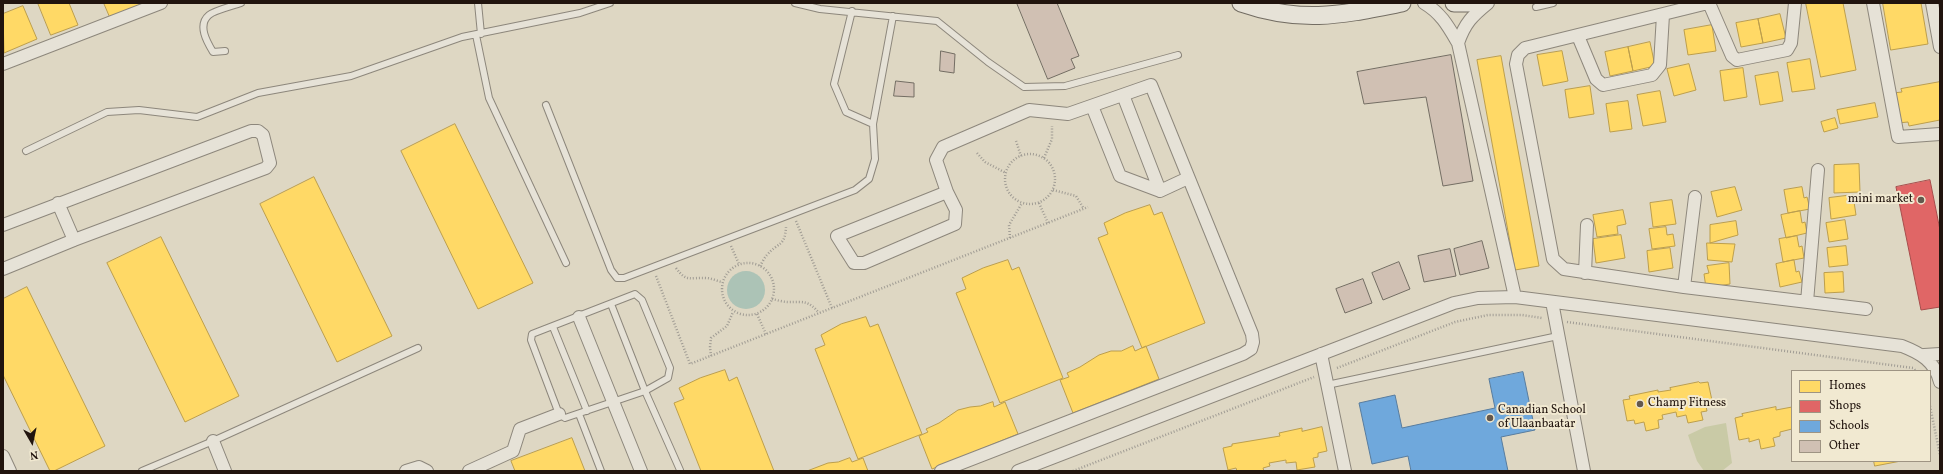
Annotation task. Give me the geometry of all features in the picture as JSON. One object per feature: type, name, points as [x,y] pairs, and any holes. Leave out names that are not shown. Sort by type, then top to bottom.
[{"type":"street","points":[[3,64],[161,3]]},
{"type":"street","points":[[1241,3],[1266,12],[1305,17],[1345,14],[1402,3]]},
{"type":"street","points":[[1424,3],[1445,20],[1458,43],[1515,297]]},
{"type":"street","points":[[1455,3],[1480,3]]},
{"type":"street","points":[[1458,43],[1463,28],[1473,15],[1488,3]]},
{"type":"street","points":[[1795,3],[1791,43],[1787,50],[1737,60],[1732,56],[1709,3],[1525,48],[1518,56],[1516,64],[1553,259],[1564,269],[1585,273],[1684,287],[1866,309]]},
{"type":"street","points":[[1873,3],[1898,136],[1940,134]]},
{"type":"street","points":[[1932,3],[1940,47]]},
{"type":"street","points":[[1578,36],[1596,79],[1603,85],[1652,75],[1660,65],[1663,15]]},
{"type":"street","points":[[941,471],[1236,357],[1251,349],[1253,342],[1252,334],[1151,85],[1068,114],[1030,110],[943,147],[936,160],[946,192],[956,210],[955,224],[864,263],[854,263],[837,236],[946,192]]},
{"type":"street","points":[[1123,95],[1160,191]]},
{"type":"street","points":[[1092,106],[1120,176],[1160,191],[1188,178]]},
{"type":"street","points":[[3,225],[250,131],[258,131],[263,135],[270,162],[266,168],[74,240],[3,269]]},
{"type":"street","points":[[1806,302],[1818,170]]},
{"type":"street","points":[[1684,287],[1695,197]]},
{"type":"street","points":[[58,203],[74,240]]},
{"type":"street","points":[[1585,273],[1587,225]]},
{"type":"street","points":[[1018,471],[1454,303],[1478,298],[1515,297],[1902,346],[1924,356],[1931,365],[1940,382]]},
{"type":"street","points":[[1552,302],[1584,471]]},
{"type":"street","points":[[579,316],[641,471]]},
{"type":"street","points":[[1321,354],[1345,471]]},
{"type":"street","points":[[1924,356],[1940,354]]},
{"type":"street","points":[[469,471],[513,451],[520,430],[559,414]]},
{"type":"street","points":[[213,441],[225,471]]},
{"type":"street","points":[[3,456],[10,471]]},
{"type":"street","points":[[406,471],[419,467],[427,471]]},
{"type":"lane","points":[[225,51],[213,52],[205,40],[203,24],[209,15],[241,3]]},
{"type":"lane","points":[[478,3],[478,34],[490,98],[566,263]]},
{"type":"lane","points":[[26,151],[107,112],[139,110],[196,117],[258,93],[351,76],[462,38],[580,13],[610,3]]},
{"type":"lane","points":[[795,3],[820,9],[937,21],[988,62],[1024,87],[1065,86],[1178,55]]},
{"type":"lane","points":[[1536,7],[1553,3]]},
{"type":"lane","points":[[852,12],[834,84],[846,112],[873,124]]},
{"type":"lane","points":[[546,105],[611,270],[617,278],[624,278],[855,190],[869,179],[875,159],[873,124],[893,16]]},
{"type":"lane","points":[[635,294],[642,300],[670,368],[668,378],[645,391],[579,414],[565,418],[559,414],[531,340],[532,334],[579,316],[635,294]]},
{"type":"lane","points":[[611,304],[645,391],[680,470]]},
{"type":"lane","points":[[553,327],[587,411]]},
{"type":"lane","points":[[1328,385],[1558,336]]},
{"type":"lane","points":[[142,471],[213,441],[418,348]]},
{"type":"lane","points":[[579,414],[601,471]]},
{"type":"path","points":[[1044,158],[1052,139],[1052,126]]},
{"type":"path","points":[[1016,141],[1021,156]]},
{"type":"path","points":[[977,153],[985,162],[1006,173]]},
{"type":"path","points":[[1029,154],[1044,158],[1054,170],[1056,178],[1053,190],[1046,199],[1039,203],[1022,203],[1014,199],[1008,192],[1005,184],[1006,173],[1014,160],[1029,154]]},
{"type":"path","points":[[1053,190],[1076,196],[1084,209]]},
{"type":"path","points":[[1010,238],[1009,225],[1022,203]]},
{"type":"path","points":[[1039,203],[1048,223]]},
{"type":"path","points":[[662,273],[656,276],[690,364],[1088,207]]},
{"type":"path","points":[[791,222],[796,220],[832,308]]},
{"type":"path","points":[[760,266],[767,255],[779,246],[785,239],[786,224],[779,227]]},
{"type":"path","points":[[724,249],[738,243]]},
{"type":"path","points":[[731,246],[739,264]]},
{"type":"path","points":[[748,263],[760,266],[771,276],[774,284],[772,299],[765,310],[757,314],[749,316],[733,312],[723,299],[721,290],[722,282],[726,274],[739,264],[748,263]]},
{"type":"path","points":[[669,270],[683,265]]},
{"type":"path","points":[[676,268],[682,276],[690,280],[707,278],[722,282]]},
{"type":"path","points":[[772,299],[787,302],[800,301],[812,304],[820,313]]},
{"type":"path","points":[[711,356],[711,338],[727,326],[733,312]]},
{"type":"path","points":[[757,314],[766,334]]},
{"type":"path","points":[[1072,471],[1455,322],[1488,315],[1522,316],[1555,320],[1913,368],[1915,370]]},
{"type":"path","points":[[1931,411],[1940,455]]},
{"type":"green space","points":[[1726,423],[1732,463],[1722,471],[1704,471],[1697,461],[1688,435],[1705,427]]},
{"type":"shaded area","points":[[746,271],[759,277],[765,290],[759,303],[746,309],[733,303],[727,290],[733,277]]},
{"type":"building: Homes","points":[[38,3],[69,3],[78,25],[51,35]]},
{"type":"building: Homes","points":[[104,3],[150,3],[110,17]]},
{"type":"building: Homes","points":[[1806,3],[1843,3],[1856,70],[1821,77]]},
{"type":"building: Homes","points":[[1883,3],[1921,3],[1928,44],[1891,50]]},
{"type":"building: Homes","points":[[23,6],[37,39],[4,53],[3,14]]},
{"type":"building: Homes","points":[[1780,14],[1786,38],[1763,43],[1758,19]]},
{"type":"building: Homes","points":[[1758,19],[1763,43],[1741,47],[1736,23]]},
{"type":"building: Homes","points":[[1712,25],[1716,51],[1688,55],[1684,30]]},
{"type":"building: Homes","points":[[1650,42],[1655,66],[1633,71],[1628,47]]},
{"type":"building: Homes","points":[[1628,47],[1633,71],[1610,76],[1605,52]]},
{"type":"building: Homes","points":[[1562,51],[1568,81],[1543,86],[1537,55]]},
{"type":"building: Homes","points":[[1501,56],[1539,266],[1515,270],[1477,60]]},
{"type":"building: Homes","points":[[1810,59],[1815,89],[1792,92],[1787,63]]},
{"type":"building: Homes","points":[[1689,64],[1696,90],[1674,96],[1667,69]]},
{"type":"building: Homes","points":[[1743,68],[1747,97],[1724,101],[1720,71]]},
{"type":"building: Homes","points":[[1778,72],[1783,101],[1760,105],[1755,76]]},
{"type":"building: Homes","points":[[1940,82],[1940,120],[1909,126],[1908,122],[1898,123],[1893,93],[1902,92],[1901,89]]},
{"type":"building: Homes","points":[[1590,86],[1594,114],[1569,118],[1565,90]]},
{"type":"building: Homes","points":[[1660,91],[1666,122],[1643,126],[1637,95]]},
{"type":"building: Homes","points":[[1628,101],[1632,129],[1610,132],[1606,104]]},
{"type":"building: Homes","points":[[1875,103],[1878,117],[1840,124],[1837,110]]},
{"type":"building: Homes","points":[[1835,118],[1838,128],[1824,132],[1821,122]]},
{"type":"building: Homes","points":[[455,124],[533,283],[478,309],[401,151]]},
{"type":"building: Homes","points":[[1859,164],[1860,192],[1834,193],[1834,165]]},
{"type":"building: Homes","points":[[314,177],[392,336],[337,362],[260,204]]},
{"type":"building: Homes","points":[[1735,187],[1742,210],[1717,217],[1711,192]]},
{"type":"building: Homes","points":[[1802,187],[1804,198],[1807,197],[1810,209],[1788,213],[1784,190]]},
{"type":"building: Homes","points":[[1853,195],[1856,215],[1831,219],[1829,198]]},
{"type":"building: Homes","points":[[1672,200],[1676,224],[1653,227],[1650,203]]},
{"type":"building: Homes","points":[[1150,205],[1154,215],[1162,212],[1205,323],[1142,348],[1098,238],[1108,234],[1104,223],[1125,213]]},
{"type":"building: Homes","points":[[1623,210],[1626,224],[1617,226],[1618,234],[1597,237],[1593,215]]},
{"type":"building: Homes","points":[[1800,211],[1802,223],[1805,222],[1807,233],[1786,238],[1781,215]]},
{"type":"building: Homes","points":[[1845,220],[1848,239],[1829,242],[1826,223]]},
{"type":"building: Homes","points":[[1736,221],[1738,235],[1710,243],[1710,225]]},
{"type":"building: Homes","points":[[1666,227],[1667,235],[1673,234],[1675,246],[1652,249],[1649,229]]},
{"type":"building: Homes","points":[[1621,235],[1625,258],[1596,263],[1593,239]]},
{"type":"building: Homes","points":[[1797,236],[1799,247],[1802,246],[1804,258],[1783,262],[1779,239]]},
{"type":"building: Homes","points":[[161,237],[239,396],[185,422],[107,263]]},
{"type":"building: Homes","points":[[1707,243],[1735,244],[1732,262],[1708,260]]},
{"type":"building: Homes","points":[[1846,246],[1848,265],[1829,267],[1827,248]]},
{"type":"building: Homes","points":[[1670,248],[1673,268],[1649,272],[1647,251]]},
{"type":"building: Homes","points":[[1008,260],[1012,270],[1019,267],[1063,378],[1000,403],[956,293],[966,289],[962,278],[983,268]]},
{"type":"building: Homes","points":[[1794,260],[1796,272],[1799,271],[1802,282],[1780,287],[1776,264]]},
{"type":"building: Homes","points":[[1729,263],[1730,284],[1706,288],[1704,274],[1709,273],[1707,266]]},
{"type":"building: Homes","points":[[1843,272],[1844,292],[1825,293],[1824,273]]},
{"type":"building: Homes","points":[[27,287],[105,446],[54,471],[50,471],[3,375],[3,299]]},
{"type":"building: Homes","points":[[866,317],[870,327],[878,324],[922,434],[858,459],[815,349],[825,345],[821,335],[841,324]]},
{"type":"building: Homes","points":[[1133,346],[1135,351],[1146,346],[1159,379],[1073,413],[1060,380],[1069,377],[1067,373],[1099,355],[1111,351],[1121,351]]},
{"type":"building: Homes","points":[[725,370],[729,381],[737,377],[774,471],[701,471],[674,403],[684,399],[679,388],[700,378]]},
{"type":"building: Homes","points":[[1699,382],[1708,382],[1713,405],[1706,406],[1707,411],[1701,412],[1703,420],[1688,423],[1686,415],[1677,417],[1676,412],[1662,415],[1663,419],[1658,420],[1659,428],[1646,431],[1644,422],[1635,424],[1634,420],[1627,421],[1623,400],[1630,399],[1629,396],[1658,390],[1658,392],[1671,390],[1670,388]]},
{"type":"building: Homes","points":[[993,402],[994,407],[1005,402],[1018,434],[932,469],[919,436],[928,432],[926,429],[939,423],[958,410]]},
{"type":"building: Homes","points":[[1776,407],[1776,410],[1791,407],[1791,429],[1780,432],[1780,436],[1773,438],[1775,446],[1761,449],[1759,439],[1749,442],[1749,438],[1739,440],[1735,418],[1743,416],[1742,414]]},
{"type":"building: Homes","points":[[1322,427],[1327,451],[1318,453],[1318,457],[1313,458],[1315,467],[1297,470],[1296,462],[1286,463],[1286,460],[1269,463],[1270,466],[1263,468],[1264,471],[1237,471],[1236,468],[1228,470],[1223,448],[1232,446],[1232,444],[1280,436],[1279,433],[1302,428],[1302,431]]},
{"type":"building: Homes","points":[[572,438],[585,471],[515,471],[511,461]]},
{"type":"building: Homes","points":[[850,458],[852,462],[863,458],[868,471],[807,471],[828,463],[838,462]]},
{"type":"building: Homes","points":[[1874,462],[1896,462],[1875,466]]},
{"type":"building: Shops","points":[[1930,180],[1940,230],[1940,307],[1921,310],[1896,187]]},
{"type":"building: Schools","name":"Canadian School of Ulaanbaatar","points":[[1523,372],[1535,430],[1501,437],[1508,471],[1411,471],[1408,456],[1372,464],[1359,403],[1395,395],[1402,428],[1495,408],[1489,379]]},
{"type":"building: Other","points":[[1017,3],[1057,3],[1079,56],[1071,59],[1075,68],[1048,79]]},
{"type":"building: Other","points":[[941,51],[955,54],[954,73],[940,71]]},
{"type":"building: Other","points":[[1451,55],[1473,181],[1443,186],[1426,97],[1364,104],[1357,72]]},
{"type":"building: Other","points":[[896,81],[914,83],[914,97],[894,96]]},
{"type":"building: Other","points":[[1482,241],[1489,268],[1460,275],[1454,249]]},
{"type":"building: Other","points":[[1450,249],[1456,276],[1424,282],[1418,256]]},
{"type":"building: Other","points":[[1399,262],[1410,289],[1383,300],[1372,273]]},
{"type":"building: Other","points":[[1363,279],[1372,303],[1345,313],[1336,289]]},
{"type":"place","name":"mini market","points":[[1921,200]]},
{"type":"place","name":"Champ Fitness","points":[[1640,404]]},
{"type":"place","name":"Canadian School of Ulaanbaatar","points":[[1490,418]]}]
